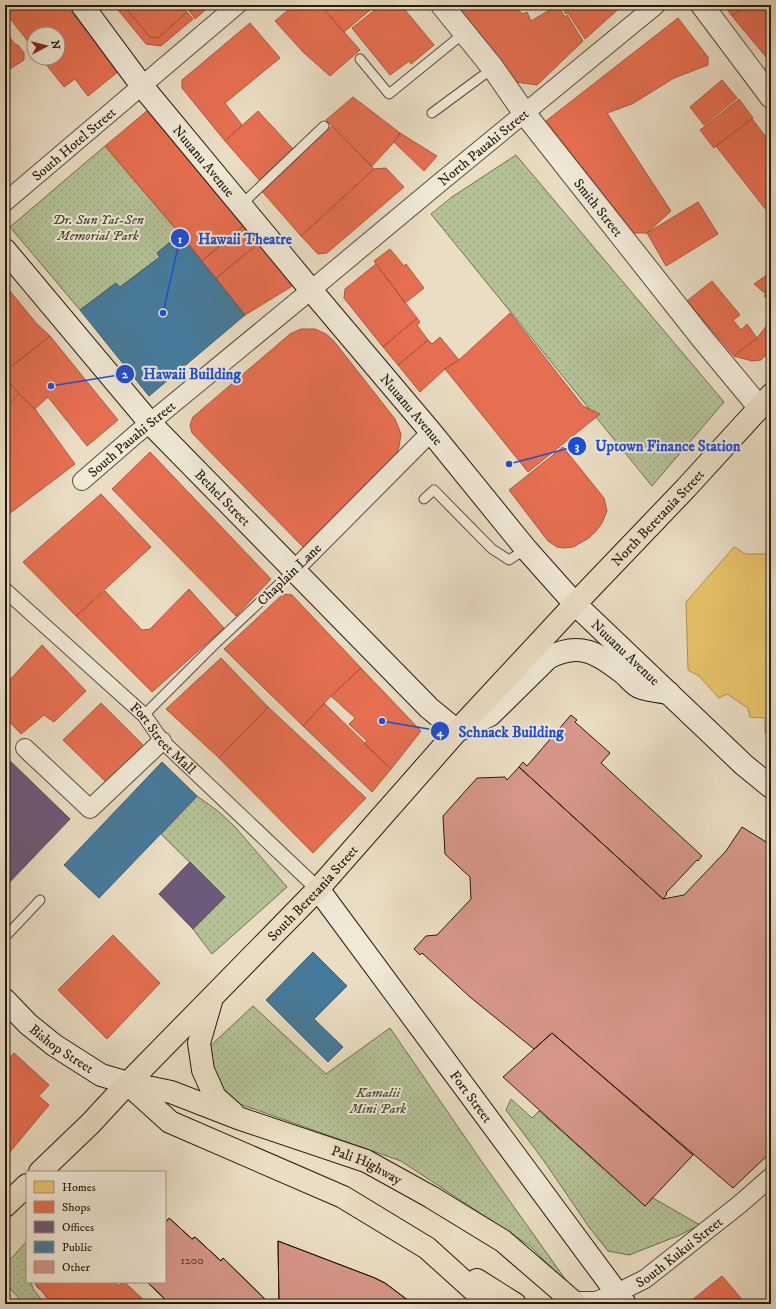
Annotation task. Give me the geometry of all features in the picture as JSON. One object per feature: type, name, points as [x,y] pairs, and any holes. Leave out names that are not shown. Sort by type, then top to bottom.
[{"type":"main road","name":"Nuuanu Avenue","points":[[82,5],[142,86],[431,432],[526,549],[575,604],[744,765],[771,787]]},
{"type":"main road","name":"Smith Street","points":[[442,5],[493,68],[524,114],[701,337],[765,401]]},
{"type":"main road","points":[[702,5],[771,97]]},
{"type":"main road","name":"Bethel Street","points":[[5,250],[150,423],[429,708],[457,731]]},
{"type":"main road","name":"North Beretania Street","points":[[575,604],[686,488],[765,401]]},
{"type":"main road","name":"South Beretania Street","points":[[41,1171],[91,1123],[128,1083],[318,889],[457,731],[575,604]]},
{"type":"main road","points":[[457,731],[490,715],[548,658],[565,651],[582,650],[591,652],[606,660],[639,687],[669,693]]},
{"type":"main road","name":"Fort Street","points":[[318,889],[621,1298]]},
{"type":"main road","points":[[212,997],[200,1044],[203,1070],[215,1097],[238,1118]]},
{"type":"main road","name":"Bishop Street","points":[[5,1000],[28,1024],[54,1045],[101,1075],[128,1083]]},
{"type":"main road","points":[[128,1083],[170,1122],[343,1197],[515,1304]]},
{"type":"main road","name":"Pali Highway","points":[[128,1083],[171,1092],[238,1118],[366,1161],[432,1197],[503,1241],[575,1303]]},
{"type":"main road","points":[[5,1206],[26,1186]]},
{"type":"main road","points":[[427,1248],[489,1304]]},
{"type":"street","name":"South Hotel Street","points":[[5,202],[238,5]]},
{"type":"street","name":"North Pauahi Street","points":[[311,290],[656,5]]},
{"type":"street","name":"South Pauahi Street","points":[[82,481],[311,290]]},
{"type":"street","name":"Chaplain Lane","points":[[294,570],[431,432]]},
{"type":"street","name":"Fort Street Mall","points":[[5,590],[144,715],[162,741],[318,889]]},
{"type":"street","points":[[25,748],[90,809],[162,741]]},
{"type":"street","name":"South Kukui Street","points":[[575,1303],[621,1298],[740,1204],[771,1177]]},
{"type":"lane","points":[[360,59],[389,94],[464,33]]},
{"type":"lane","points":[[432,113],[493,68]]},
{"type":"lane","points":[[241,205],[324,126]]},
{"type":"lane","points":[[424,499],[434,490],[492,549],[509,560],[526,549]]},
{"type":"lane","name":"Chaplain Lane","points":[[144,715],[214,645],[294,570]]},
{"type":"lane","points":[[5,937],[40,900]]},
{"type":"green space","name":"Dr. Sun Yat-Sen Memorial Park","points":[[105,146],[180,234],[157,253],[160,257],[120,287],[116,283],[80,310],[10,227]]},
{"type":"green space","points":[[516,155],[724,402],[652,486],[431,214],[452,197]]},
{"type":"green space","points":[[197,796],[218,811],[235,827],[287,887],[212,954],[193,929],[225,897],[161,834]]},
{"type":"green space","name":"Kamalii Mini Park","points":[[253,1006],[326,1074],[390,1028],[482,1162],[568,1283],[567,1284],[530,1246],[401,1161],[220,1097],[208,1048]]},
{"type":"green space","points":[[511,1099],[532,1118],[539,1111],[645,1206],[653,1198],[700,1225],[680,1235],[629,1255],[608,1251],[589,1227],[544,1161],[506,1110]]},
{"type":"green space","points":[[26,1242],[26,1283],[31,1283],[33,1289],[45,1304],[24,1304],[8,1286],[9,1261]]},
{"type":"building: Homes","points":[[734,547],[746,554],[771,554],[771,734],[765,733],[765,718],[750,717],[748,708],[727,694],[719,698],[699,676],[688,670],[686,602]]},
{"type":"building: Shops","points":[[5,5],[66,5],[119,71],[88,96],[75,79],[64,87],[47,66],[66,66],[66,26],[26,26],[26,39],[5,12]]},
{"type":"building: Shops","points":[[114,5],[123,5],[150,37],[158,38],[187,12],[193,19],[161,46],[146,44]]},
{"type":"building: Shops","points":[[123,5],[181,5],[187,12],[158,38],[150,37]]},
{"type":"building: Shops","points":[[184,5],[199,5],[190,12]]},
{"type":"building: Shops","points":[[199,5],[211,5],[195,19],[190,12]]},
{"type":"building: Shops","points":[[294,5],[320,5],[360,50],[330,76],[303,52],[275,21]]},
{"type":"building: Shops","points":[[320,5],[376,5],[344,32]]},
{"type":"building: Shops","points":[[381,5],[401,5],[434,45],[411,64],[409,61],[390,75],[352,28]]},
{"type":"building: Shops","points":[[515,5],[522,14],[527,12],[531,21],[558,5],[565,17],[567,15],[583,41],[537,85],[516,82],[455,6]]},
{"type":"building: Shops","points":[[561,5],[623,5],[585,39]]},
{"type":"building: Shops","points":[[724,5],[746,5],[732,16]]},
{"type":"building: Shops","points":[[746,5],[771,5],[771,63],[732,16]]},
{"type":"building: Shops","points":[[678,18],[708,57],[708,65],[674,78],[632,104],[607,113],[671,211],[647,233],[634,233],[546,121]]},
{"type":"building: Shops","points":[[250,23],[280,58],[225,103],[242,125],[225,141],[182,88],[182,80]]},
{"type":"building: Shops","points":[[5,32],[24,53],[24,60],[5,72]]},
{"type":"building: Shops","points":[[722,80],[737,98],[704,125],[690,107]]},
{"type":"building: Shops","points":[[353,97],[400,133],[394,142],[372,166],[326,120]]},
{"type":"building: Shops","points":[[739,99],[753,118],[714,148],[700,130]]},
{"type":"building: Shops","points":[[148,110],[244,225],[201,262],[180,234],[105,146]]},
{"type":"building: Shops","points":[[258,111],[295,151],[261,182],[225,141]]},
{"type":"building: Shops","points":[[752,119],[771,143],[771,208],[767,211],[716,146]]},
{"type":"building: Shops","points":[[332,126],[374,169],[301,236],[260,189],[297,155]]},
{"type":"building: Shops","points":[[400,133],[437,156],[424,171],[394,142]]},
{"type":"building: Shops","points":[[386,168],[404,187],[327,253],[318,254],[301,236],[374,169]]},
{"type":"building: Shops","points":[[698,202],[718,234],[666,266],[647,233]]},
{"type":"building: Shops","points":[[244,225],[259,243],[215,279],[201,262]]},
{"type":"building: Shops","points":[[259,243],[294,285],[245,315],[215,279]]},
{"type":"building: Shops","points":[[390,249],[404,266],[406,264],[424,288],[405,303],[374,261]]},
{"type":"building: Shops","points":[[376,264],[417,318],[383,347],[344,298],[345,289]]},
{"type":"building: Shops","points":[[771,272],[771,303],[764,296],[766,294],[754,284]]},
{"type":"building: Shops","points":[[712,281],[740,315],[733,320],[741,330],[747,324],[757,338],[734,356],[687,301]]},
{"type":"building: Shops","points":[[5,285],[36,323],[50,336],[19,361],[9,367],[5,362]]},
{"type":"building: Shops","points":[[510,313],[583,406],[600,414],[528,472],[445,369],[459,360]]},
{"type":"building: Shops","points":[[417,318],[420,322],[417,325],[428,340],[398,365],[383,347]]},
{"type":"building: Shops","points":[[771,320],[771,350],[761,360],[752,361],[734,356],[757,338]]},
{"type":"building: Shops","points":[[301,329],[315,329],[326,334],[333,340],[395,419],[401,434],[399,447],[395,458],[305,549],[192,433],[190,425],[193,417],[290,334]]},
{"type":"building: Shops","points":[[50,336],[118,420],[87,446],[48,397],[35,409],[19,394],[5,377],[5,371]]},
{"type":"building: Shops","points":[[440,337],[459,360],[445,369],[420,392],[398,365],[428,340],[432,344]]},
{"type":"building: Shops","points":[[5,362],[9,367],[5,370]]},
{"type":"building: Shops","points":[[5,377],[19,394],[5,408]]},
{"type":"building: Shops","points":[[19,394],[35,409],[75,464],[5,517],[5,408]]},
{"type":"building: Shops","points":[[563,447],[604,498],[607,511],[602,523],[589,538],[573,547],[564,548],[557,547],[548,541],[509,490]]},
{"type":"building: Shops","points":[[150,452],[271,579],[236,616],[112,489]]},
{"type":"building: Shops","points":[[101,494],[151,547],[76,616],[23,562]]},
{"type":"building: Shops","points":[[189,589],[224,628],[152,692],[76,616],[105,591],[142,630],[150,629]]},
{"type":"building: Shops","points":[[283,594],[292,595],[361,668],[331,696],[303,726],[224,649]]},
{"type":"building: Shops","points":[[42,645],[86,691],[54,722],[44,715],[21,734],[5,717],[5,685]]},
{"type":"building: Shops","points":[[221,658],[268,707],[219,758],[166,709]]},
{"type":"building: Shops","points":[[361,668],[421,731],[391,769],[364,744],[367,741],[349,724],[355,718],[331,696]]},
{"type":"building: Shops","points":[[101,703],[145,747],[111,787],[63,740]]},
{"type":"building: Shops","points":[[324,703],[391,769],[372,792],[303,726]]},
{"type":"building: Shops","points":[[268,707],[366,798],[313,853],[219,758]]},
{"type":"building: Shops","points":[[113,935],[160,983],[107,1039],[58,990]]},
{"type":"building: Shops","points":[[14,1053],[49,1085],[39,1096],[49,1105],[5,1158],[5,1063]]},
{"type":"building: Shops","points":[[722,1276],[746,1304],[687,1304]]},
{"type":"building: Shops","points":[[35,1283],[115,1283],[119,1286],[121,1283],[125,1283],[148,1304],[52,1304],[37,1287]]},
{"type":"building: Shops","points":[[35,1283],[115,1283],[119,1286],[121,1283],[125,1283],[148,1304],[52,1304],[37,1287]]},
{"type":"building: Offices","points":[[5,756],[70,819],[5,887]]},
{"type":"building: Offices","points":[[190,862],[225,897],[193,929],[159,894]]},
{"type":"building: Public","points":[[180,234],[245,315],[149,396],[80,310],[116,283],[120,287],[160,257],[157,253]]},
{"type":"building: Public","points":[[162,762],[197,796],[99,898],[64,865]]},
{"type":"building: Public","points":[[313,952],[347,986],[314,1019],[343,1047],[328,1062],[266,1000]]},
{"type":"building: Other","points":[[571,715],[577,720],[575,722],[610,753],[601,763],[702,856],[666,893],[667,894],[663,899],[519,767],[523,762],[527,766]]},
{"type":"building: Other","points":[[519,767],[663,899],[684,895],[726,851],[742,827],[771,845],[771,1152],[733,1188],[552,1033],[534,1049],[470,997],[422,953],[420,955],[414,949],[426,936],[437,935],[471,899],[470,877],[445,854],[443,816],[477,778],[505,777],[507,780]]},
{"type":"building: Other","points":[[552,1033],[693,1155],[645,1206],[503,1077]]},
{"type":"building: Other","points":[[169,1218],[192,1239],[195,1237],[221,1261],[223,1258],[270,1304],[170,1304],[148,1283],[166,1283],[166,1222]]},
{"type":"building: Other","points":[[169,1218],[192,1239],[195,1237],[221,1261],[223,1258],[270,1304],[170,1304],[148,1283],[166,1283],[166,1222]]},
{"type":"building: Other","points":[[278,1241],[375,1278],[385,1283],[413,1304],[279,1304]]},
{"type":"building: Other","points":[[278,1241],[375,1278],[385,1283],[413,1304],[279,1304]]},
{"type":"place","name":"Hawaii Theatre","points":[[163,313]]},
{"type":"place","name":"Hawaii Building","points":[[51,386]]},
{"type":"place","name":"Uptown Finance Station","points":[[509,464]]},
{"type":"place","name":"Schnack Building","points":[[382,721]]}]
